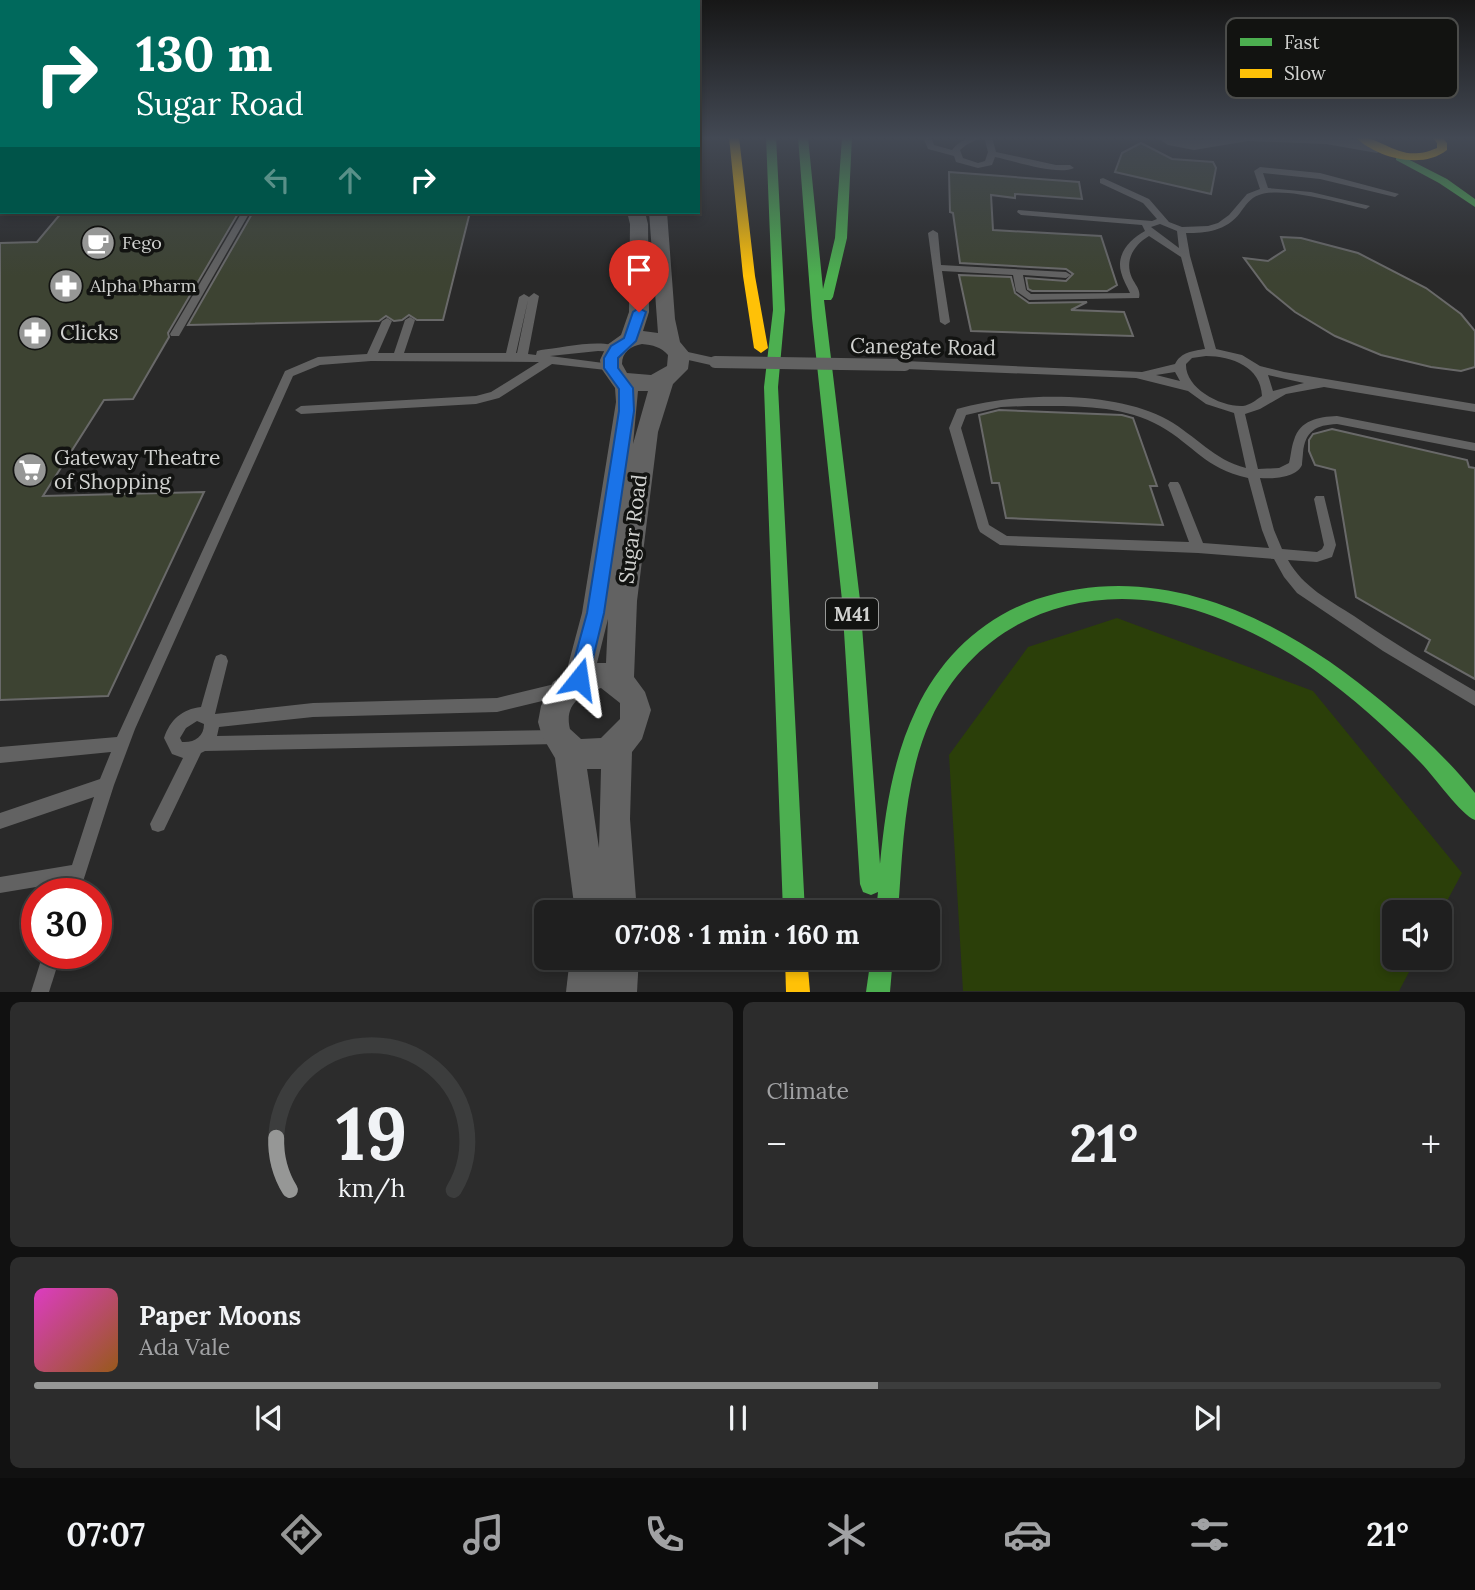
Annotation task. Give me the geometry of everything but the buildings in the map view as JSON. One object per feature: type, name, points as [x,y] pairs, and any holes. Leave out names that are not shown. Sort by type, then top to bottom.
[{"type":"main road","points":[[739,183],[753,312],[771,387]]},
{"type":"main road","points":[[773,183],[779,310],[771,387],[793,900]]},
{"type":"main road","name":"M41","points":[[807,183],[819,318],[851,600],[871,900]]},
{"type":"main road","points":[[819,318],[834,280],[841,243],[844,183]]},
{"type":"main road","points":[[1445,183],[1475,204]]},
{"type":"main road","points":[[1466,183],[1475,204]]},
{"type":"main road","points":[[888,900],[898,795],[908,749],[924,713],[955,666],[986,633],[1026,609],[1100,592],[1168,596],[1210,606],[1259,628],[1315,659],[1369,700],[1423,750],[1475,810]]},
{"type":"main road","points":[[797,970],[798,992]]},
{"type":"main road","points":[[876,970],[877,992]]},
{"type":"main road","points":[[877,992],[880,970]]},
{"type":"street","name":"Sugar Road","points":[[572,683],[596,613],[626,411],[627,394],[620,359],[639,312],[639,224],[636,214]]},
{"type":"street","points":[[658,214],[665,319],[672,362]]},
{"type":"street","points":[[651,337],[672,362],[641,384],[620,359],[651,337]]},
{"type":"street","name":"Sugar Road","points":[[620,681],[619,636],[641,463],[651,409],[672,362]]},
{"type":"street","points":[[563,743],[593,755],[617,747],[635,723],[636,706],[631,692],[620,681],[601,675],[572,683],[555,703],[552,720],[563,743],[590,900]]},
{"type":"street","points":[[617,747],[614,819],[619,900]]},
{"type":"street","points":[[584,992],[587,970]]},
{"type":"street","points":[[620,992],[621,970]]},
{"type":"lane","points":[[1108,183],[1146,201],[1165,222],[1181,230],[1201,230],[1222,225],[1246,200],[1265,190],[1305,194],[1366,206]]},
{"type":"lane","points":[[1263,183],[1265,190]]},
{"type":"lane","points":[[1350,183],[1395,194]]},
{"type":"lane","points":[[1021,212],[1150,228],[1185,256]]},
{"type":"lane","points":[[175,334],[245,214]]},
{"type":"lane","points":[[1017,272],[1021,291],[1029,297],[1135,297],[1137,295],[1124,269],[1125,258],[1137,239],[1150,228],[1165,222]]},
{"type":"lane","points":[[1181,230],[1185,256],[1211,351],[1243,360],[1256,369],[1269,388],[1268,397]]},
{"type":"lane","points":[[933,233],[944,322]]},
{"type":"lane","points":[[937,268],[1066,275]]},
{"type":"lane","points":[[520,357],[529,296]]},
{"type":"lane","points":[[398,357],[410,320]]},
{"type":"lane","points":[[372,357],[387,321]]},
{"type":"lane","points":[[520,357],[598,348],[620,359]]},
{"type":"lane","name":"Canegate Road","points":[[672,362],[905,365],[1136,374],[1180,367],[1191,355],[1211,351]]},
{"type":"lane","points":[[77,878],[122,744],[286,379],[296,369],[318,361],[372,357],[620,359]]},
{"type":"lane","points":[[301,410],[476,400],[495,395],[550,360]]},
{"type":"lane","points":[[1180,367],[1181,377],[1188,387]]},
{"type":"lane","points":[[1256,369],[1320,384],[1475,408]]},
{"type":"lane","name":"Canegate Road","points":[[1136,374],[1188,387],[1210,403],[1239,410]]},
{"type":"lane","points":[[1320,384],[1281,392],[1268,397],[1252,409],[1239,410],[1260,498],[1278,555],[1291,578],[1302,589],[1388,647],[1475,699]]},
{"type":"lane","points":[[1320,499],[1330,545],[1327,553],[1317,556],[1198,548],[1013,543],[995,537],[984,528],[954,428],[961,412],[1018,401],[1110,406],[1150,415],[1180,433],[1217,464],[1236,472],[1254,474],[1280,473],[1293,467],[1296,464],[1299,435],[1306,427],[1326,420],[1475,447]]},
{"type":"lane","points":[[1174,485],[1198,548]]},
{"type":"lane","points":[[158,824],[199,746],[212,730],[209,718],[221,661]]},
{"type":"lane","points":[[563,743],[199,746],[185,751],[177,749],[173,743],[173,734],[187,718],[313,710],[497,705],[572,683]]},
{"type":"lane","points":[[0,755],[122,744]]},
{"type":"lane","points":[[0,821],[106,785]]},
{"type":"lane","points":[[0,885],[79,872]]},
{"type":"lane","points":[[40,992],[47,969]]},
{"type":"green space","points":[[1117,618],[1313,691],[1462,873],[1448,900],[1382,900],[1382,970],[1410,970],[1399,991],[963,991],[949,755],[1028,647]]},
{"type":"traffic: fast","points":[[773,183],[779,310],[771,387],[793,900]]},
{"type":"traffic: fast","points":[[807,183],[819,318],[851,600],[871,884]]},
{"type":"traffic: fast","points":[[827,297],[841,238],[844,183]]},
{"type":"traffic: fast","points":[[1446,183],[1475,204]]},
{"type":"traffic: fast","points":[[888,900],[896,812],[906,763],[923,715],[946,676],[976,643],[1012,618],[1054,601],[1101,593],[1148,593],[1193,602],[1236,617],[1279,638],[1319,663],[1392,722],[1436,764],[1475,810]]},
{"type":"traffic: fast","points":[[878,992],[881,970]]},
{"type":"traffic: slow","points":[[739,183],[749,276],[761,348]]},
{"type":"traffic: slow","points":[[797,970],[798,992]]},
{"type":"place","name":"Fego","points":[[98,243]]},
{"type":"place","name":"Alpha Pharm","points":[[66,286]]},
{"type":"place","name":"Clicks","points":[[35,333]]},
{"type":"place","name":"Gateway Theatre of Shopping","points":[[30,470]]},
{"type":"route","points":[[579,679],[596,613],[626,411],[626,388],[622,379],[611,368],[611,358],[616,349],[630,341],[639,312]]}]
